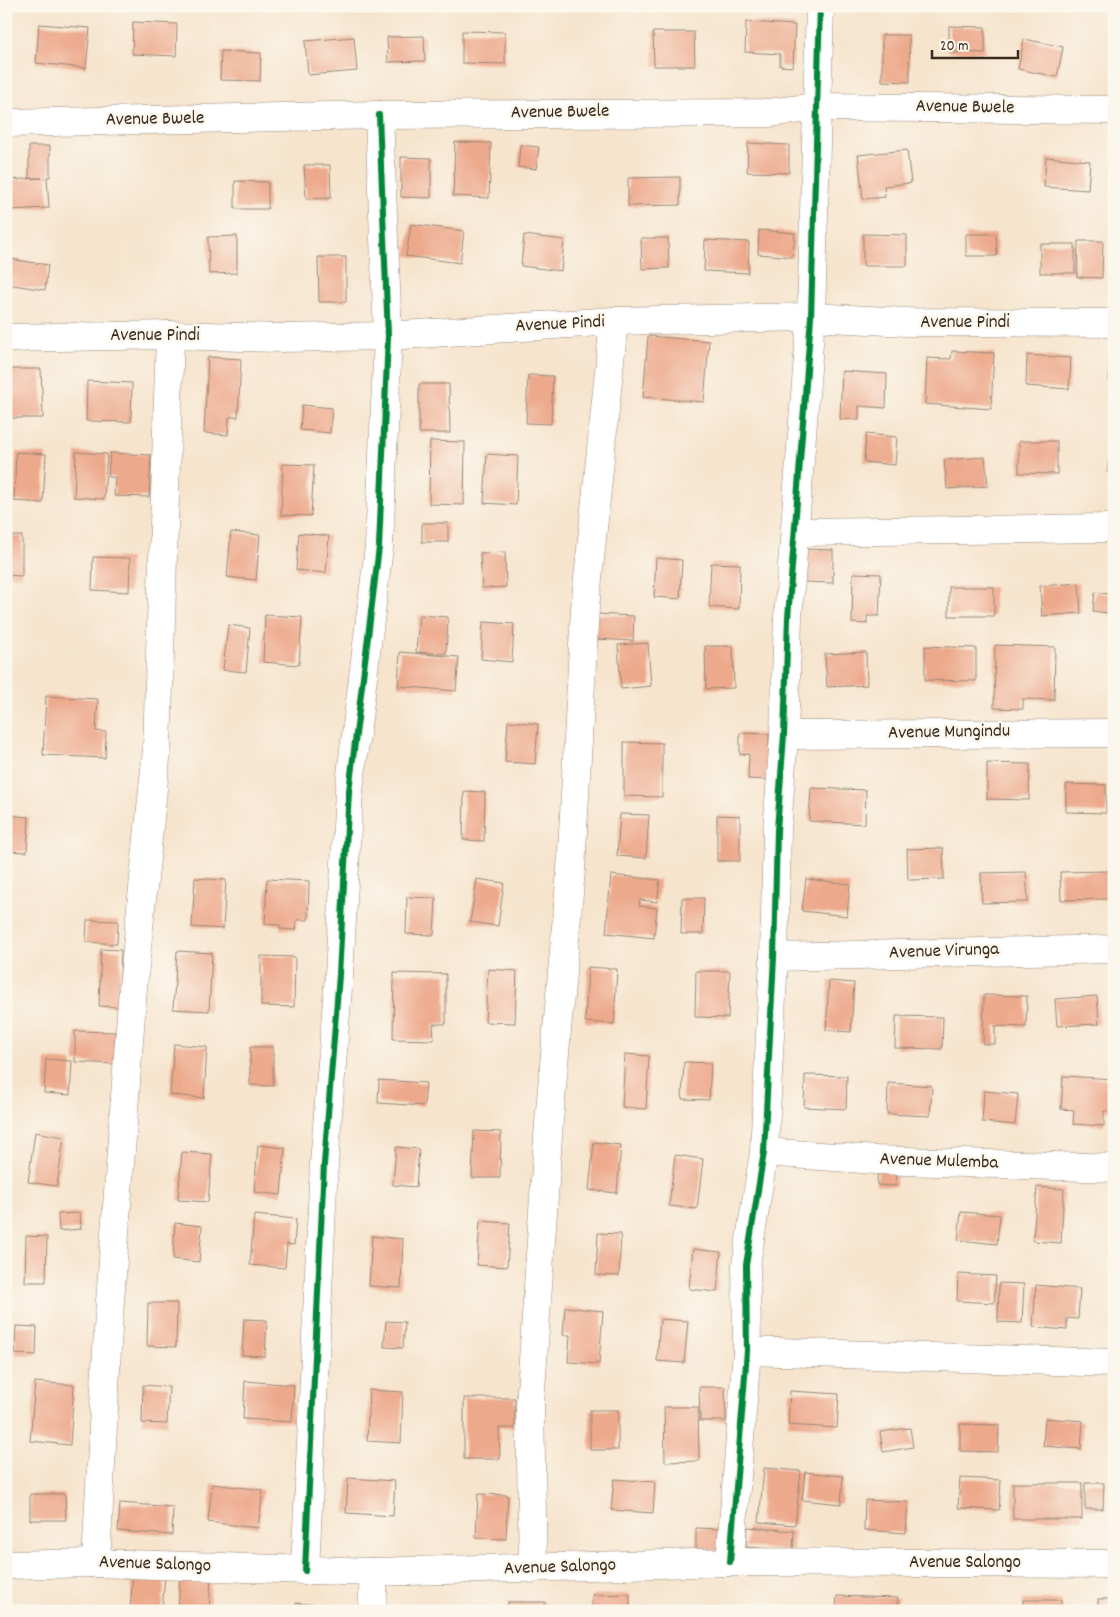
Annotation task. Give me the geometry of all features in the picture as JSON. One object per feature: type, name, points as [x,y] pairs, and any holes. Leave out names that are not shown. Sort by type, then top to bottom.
[{"type":"street","points":[[730,1562],[747,1351],[746,1265],[764,1152],[774,957],[776,830],[784,735],[788,618],[812,317],[820,6]]},
{"type":"street","name":"Avenue Bwele","points":[[6,123],[379,115],[768,113],[817,106],[1114,110]]},
{"type":"street","points":[[305,1571],[324,1164],[339,975],[349,791],[379,547],[388,336],[379,115]]},
{"type":"street","name":"Avenue Pindi","points":[[6,338],[170,335],[280,338],[388,336],[614,322],[812,317],[907,322],[1114,323]]},
{"type":"street","points":[[533,1569],[531,1385],[549,1122],[571,870],[584,608],[614,322]]},
{"type":"street","points":[[96,1563],[108,1329],[131,1016],[157,748],[170,335]]},
{"type":"street","points":[[796,532],[1114,528]]},
{"type":"street","name":"Avenue Mungindu","points":[[784,735],[1114,733]]},
{"type":"street","name":"Avenue Virunga","points":[[774,957],[1114,950]]},
{"type":"street","name":"Avenue Mulemba","points":[[764,1152],[876,1160],[1114,1168]]},
{"type":"street","points":[[747,1351],[1114,1363]]},
{"type":"street","name":"Avenue Salongo","points":[[6,1565],[96,1563],[374,1572],[730,1562],[1114,1564]]},
{"type":"street","points":[[372,1611],[374,1572]]},
{"type":"building","points":[[133,22],[177,24],[176,56],[132,54]]},
{"type":"building","points":[[746,22],[795,25],[793,67],[780,66],[780,54],[745,52]]},
{"type":"building","points":[[39,24],[90,28],[86,68],[36,63]]},
{"type":"building","points":[[949,26],[985,27],[985,53],[949,52]]},
{"type":"building","points":[[462,31],[505,32],[505,64],[462,63]]},
{"type":"building","points":[[653,32],[694,32],[695,66],[654,66]]},
{"type":"building","points":[[882,35],[909,35],[910,82],[882,81]]},
{"type":"building","points":[[424,36],[425,61],[388,62],[387,37]]},
{"type":"building","points":[[354,37],[357,71],[308,75],[305,41]]},
{"type":"building","points":[[1024,39],[1063,47],[1057,77],[1018,69]]},
{"type":"building","points":[[221,51],[261,53],[260,81],[220,80]]},
{"type":"building","points":[[455,142],[491,143],[489,198],[453,196]]},
{"type":"building","points":[[748,143],[789,145],[789,173],[747,172]]},
{"type":"building","points":[[520,145],[539,147],[536,169],[518,167]]},
{"type":"building","points":[[29,146],[50,146],[50,177],[47,177],[49,208],[9,210],[7,180],[42,178],[29,178]]},
{"type":"building","points":[[907,150],[911,183],[884,186],[885,197],[863,199],[858,155]]},
{"type":"building","points":[[401,157],[431,158],[431,198],[401,197]]},
{"type":"building","points":[[1046,157],[1090,161],[1088,190],[1044,187]]},
{"type":"building","points":[[304,165],[330,165],[331,198],[306,199]]},
{"type":"building","points":[[680,177],[680,205],[628,206],[628,178]]},
{"type":"building","points":[[235,181],[268,182],[268,209],[235,209]]},
{"type":"building","points":[[411,224],[464,231],[460,263],[406,256]]},
{"type":"building","points":[[759,230],[795,233],[793,257],[758,254]]},
{"type":"building","points":[[863,234],[907,235],[907,266],[863,266]]},
{"type":"building","points":[[966,234],[996,234],[997,256],[966,256]]},
{"type":"building","points":[[524,235],[564,240],[561,271],[521,266]]},
{"type":"building","points":[[237,236],[237,273],[209,274],[208,237]]},
{"type":"building","points":[[641,238],[668,238],[669,268],[642,269]]},
{"type":"building","points":[[705,240],[749,242],[748,273],[704,271]]},
{"type":"building","points":[[1078,241],[1103,241],[1102,278],[1077,277]]},
{"type":"building","points":[[1040,244],[1075,244],[1075,273],[1040,273]]},
{"type":"building","points":[[318,257],[346,257],[346,302],[319,302]]},
{"type":"building","points":[[11,259],[48,265],[45,290],[7,284]]},
{"type":"building","points":[[648,336],[709,341],[704,402],[643,397]]},
{"type":"building","points":[[952,351],[994,353],[991,409],[925,404],[927,358],[951,359]]},
{"type":"building","points":[[1027,355],[1071,358],[1069,389],[1026,386]]},
{"type":"building","points":[[208,357],[241,359],[238,417],[229,417],[228,435],[204,433]]},
{"type":"building","points":[[1109,357],[1114,358],[1114,395],[1109,395]]},
{"type":"building","points":[[6,369],[41,369],[43,418],[6,418]]},
{"type":"building","points":[[842,371],[887,374],[886,408],[859,406],[859,420],[840,419]]},
{"type":"building","points":[[528,375],[553,376],[551,424],[526,423]]},
{"type":"building","points":[[87,381],[132,383],[131,422],[86,421]]},
{"type":"building","points":[[419,384],[449,384],[450,433],[419,433]]},
{"type":"building","points":[[302,405],[332,408],[330,433],[300,430]]},
{"type":"building","points":[[866,434],[897,437],[895,465],[864,462]]},
{"type":"building","points":[[430,441],[465,442],[464,505],[429,504]]},
{"type":"building","points":[[1019,441],[1057,441],[1057,474],[1019,473]]},
{"type":"building","points":[[1111,444],[1114,444],[1114,473],[1107,472]]},
{"type":"building","points":[[16,452],[46,454],[43,503],[14,501]]},
{"type":"building","points":[[76,452],[107,454],[104,499],[74,497]]},
{"type":"building","points":[[110,453],[151,455],[149,497],[114,496],[115,477],[108,477]]},
{"type":"building","points":[[487,454],[518,456],[516,505],[484,503]]},
{"type":"building","points":[[985,457],[988,486],[947,489],[944,460]]},
{"type":"building","points":[[283,464],[314,465],[311,516],[281,515]]},
{"type":"building","points":[[422,523],[448,523],[448,542],[422,542]]},
{"type":"building","points":[[231,532],[260,535],[256,580],[227,577]]},
{"type":"building","points":[[299,533],[329,536],[326,573],[296,570]]},
{"type":"building","points":[[6,536],[22,536],[22,576],[6,575]]},
{"type":"building","points":[[803,549],[833,550],[833,583],[802,582]]},
{"type":"building","points":[[505,552],[506,587],[482,588],[480,553]]},
{"type":"building","points":[[93,557],[130,558],[129,592],[92,590]]},
{"type":"building","points":[[656,558],[682,560],[680,599],[654,597]]},
{"type":"building","points":[[711,563],[740,564],[739,609],[709,607]]},
{"type":"building","points":[[853,573],[881,574],[879,616],[867,616],[867,624],[852,623]]},
{"type":"building","points":[[1079,583],[1081,613],[1042,616],[1040,586]]},
{"type":"building","points":[[949,587],[994,587],[994,616],[949,616]]},
{"type":"building","points":[[1095,592],[1114,595],[1114,614],[1093,611]]},
{"type":"building","points":[[596,614],[634,616],[633,641],[595,639]]},
{"type":"building","points":[[265,615],[302,617],[299,665],[263,662]]},
{"type":"building","points":[[419,615],[448,617],[446,654],[416,652]]},
{"type":"building","points":[[483,622],[514,624],[512,662],[481,659]]},
{"type":"building","points":[[228,625],[250,628],[246,672],[223,670]]},
{"type":"building","points":[[648,643],[651,686],[621,689],[618,645]]},
{"type":"building","points":[[995,645],[1055,647],[1054,700],[1023,699],[1023,709],[994,708]]},
{"type":"building","points":[[705,646],[733,646],[734,688],[706,689]]},
{"type":"building","points":[[925,646],[976,648],[976,681],[925,680]]},
{"type":"building","points":[[400,652],[459,657],[456,691],[398,686]]},
{"type":"building","points":[[866,652],[867,685],[827,687],[825,654]]},
{"type":"building","points":[[46,696],[98,699],[96,731],[106,732],[105,758],[43,755]]},
{"type":"building","points":[[6,707],[9,707],[9,749],[6,749]]},
{"type":"building","points":[[508,721],[538,724],[535,764],[505,762]]},
{"type":"building","points":[[740,733],[769,734],[769,780],[748,779],[749,754],[740,755]]},
{"type":"building","points":[[624,742],[662,743],[662,797],[624,796]]},
{"type":"building","points":[[987,763],[1030,764],[1029,800],[987,799]]},
{"type":"building","points":[[1066,784],[1106,785],[1106,813],[1066,812]]},
{"type":"building","points":[[811,788],[866,790],[865,824],[809,821]]},
{"type":"building","points":[[464,791],[485,792],[484,841],[463,840]]},
{"type":"building","points":[[620,814],[649,815],[646,858],[617,856]]},
{"type":"building","points":[[6,815],[29,817],[27,852],[6,851]]},
{"type":"building","points":[[717,815],[740,816],[740,861],[717,861]]},
{"type":"building","points":[[943,848],[944,879],[908,880],[907,849]]},
{"type":"building","points":[[1109,871],[1110,899],[1061,900],[1060,872]]},
{"type":"building","points":[[1026,872],[1028,902],[982,903],[981,873]]},
{"type":"building","points":[[611,875],[660,880],[657,902],[640,900],[639,906],[657,908],[654,938],[606,933]]},
{"type":"building","points":[[195,878],[226,880],[223,929],[192,927]]},
{"type":"building","points":[[267,879],[309,881],[308,920],[297,920],[296,930],[280,929],[280,925],[265,924]]},
{"type":"building","points":[[477,879],[504,883],[498,926],[470,922]]},
{"type":"building","points":[[806,879],[850,884],[847,916],[802,911]]},
{"type":"building","points":[[407,897],[436,898],[434,935],[406,934]]},
{"type":"building","points":[[682,898],[704,898],[703,934],[681,934]]},
{"type":"building","points":[[87,920],[118,921],[117,944],[86,942]]},
{"type":"building","points":[[101,949],[121,950],[119,1007],[99,1006]]},
{"type":"building","points":[[177,951],[212,953],[209,1011],[173,1009]]},
{"type":"building","points":[[261,956],[295,957],[294,1007],[261,1006]]},
{"type":"building","points":[[588,967],[617,969],[614,1024],[585,1022]]},
{"type":"building","points":[[488,969],[517,971],[515,1023],[485,1022]]},
{"type":"building","points":[[696,971],[730,971],[728,1018],[695,1017]]},
{"type":"building","points":[[394,973],[446,974],[446,1024],[433,1024],[434,1040],[393,1039]]},
{"type":"building","points":[[829,981],[854,983],[851,1032],[826,1030]]},
{"type":"building","points":[[984,995],[1027,996],[1026,1027],[995,1026],[995,1044],[983,1044]]},
{"type":"building","points":[[1097,996],[1099,1024],[1057,1026],[1055,999]]},
{"type":"building","points":[[896,1016],[943,1017],[942,1049],[895,1048]]},
{"type":"building","points":[[75,1031],[115,1032],[115,1064],[75,1062]]},
{"type":"building","points":[[174,1044],[207,1047],[204,1098],[170,1095]]},
{"type":"building","points":[[250,1047],[273,1047],[273,1086],[250,1085]]},
{"type":"building","points":[[625,1054],[649,1056],[646,1109],[622,1107]]},
{"type":"building","points":[[46,1059],[72,1061],[70,1095],[44,1093]]},
{"type":"building","points":[[684,1062],[711,1063],[709,1100],[682,1099]]},
{"type":"building","points":[[805,1075],[847,1076],[846,1109],[804,1107]]},
{"type":"building","points":[[1063,1076],[1114,1079],[1113,1111],[1104,1111],[1104,1126],[1073,1124],[1074,1110],[1061,1109]]},
{"type":"building","points":[[379,1080],[426,1083],[424,1106],[378,1103]]},
{"type":"building","points":[[888,1083],[932,1086],[930,1116],[887,1114]]},
{"type":"building","points":[[984,1091],[1018,1094],[1015,1125],[982,1122]]},
{"type":"building","points":[[474,1131],[501,1132],[500,1178],[472,1178]]},
{"type":"building","points":[[35,1132],[64,1137],[57,1186],[28,1182]]},
{"type":"building","points":[[594,1142],[621,1145],[617,1193],[589,1190]]},
{"type":"building","points":[[258,1145],[285,1148],[281,1195],[254,1192]]},
{"type":"building","points":[[396,1147],[419,1149],[416,1187],[393,1185]]},
{"type":"building","points":[[182,1152],[212,1154],[208,1202],[178,1200]]},
{"type":"building","points":[[675,1155],[703,1159],[697,1209],[669,1206]]},
{"type":"building","points":[[878,1165],[897,1166],[896,1186],[877,1185]]},
{"type":"building","points":[[1037,1187],[1064,1189],[1061,1243],[1033,1241]]},
{"type":"building","points":[[961,1212],[1000,1215],[997,1244],[958,1240]]},
{"type":"building","points":[[80,1213],[81,1229],[59,1231],[58,1214]]},
{"type":"building","points":[[254,1215],[296,1219],[294,1245],[287,1244],[285,1268],[250,1265]]},
{"type":"building","points":[[480,1221],[510,1223],[507,1267],[477,1265]]},
{"type":"building","points":[[175,1223],[202,1226],[199,1262],[173,1259]]},
{"type":"building","points":[[598,1233],[621,1234],[619,1276],[596,1275]]},
{"type":"building","points":[[26,1236],[47,1237],[46,1282],[25,1282]]},
{"type":"building","points":[[372,1236],[403,1239],[401,1288],[369,1286]]},
{"type":"building","points":[[693,1249],[721,1252],[717,1292],[689,1289]]},
{"type":"building","points":[[958,1274],[996,1276],[994,1303],[957,1301]]},
{"type":"building","points":[[999,1283],[1024,1284],[1022,1323],[998,1322]]},
{"type":"building","points":[[1036,1285],[1080,1289],[1078,1319],[1067,1318],[1067,1330],[1033,1327]]},
{"type":"building","points":[[148,1303],[177,1303],[176,1347],[147,1346]]},
{"type":"building","points":[[565,1307],[603,1311],[599,1364],[568,1362],[570,1335],[563,1335]]},
{"type":"building","points":[[244,1319],[267,1320],[265,1356],[242,1355]]},
{"type":"building","points":[[660,1319],[688,1321],[684,1363],[657,1361]]},
{"type":"building","points":[[386,1321],[405,1322],[403,1348],[384,1347]]},
{"type":"building","points":[[16,1326],[37,1327],[36,1355],[15,1354]]},
{"type":"building","points":[[245,1381],[294,1385],[292,1422],[243,1419]]},
{"type":"building","points":[[35,1382],[74,1385],[70,1445],[30,1441]]},
{"type":"building","points":[[143,1385],[169,1387],[167,1424],[142,1423]]},
{"type":"building","points":[[699,1387],[725,1387],[726,1421],[700,1421]]},
{"type":"building","points":[[369,1390],[403,1392],[401,1443],[367,1441]]},
{"type":"building","points":[[790,1391],[839,1394],[837,1428],[788,1425]]},
{"type":"building","points":[[464,1398],[515,1398],[515,1428],[499,1428],[500,1459],[464,1459]]},
{"type":"building","points":[[664,1407],[698,1407],[699,1461],[665,1462]]},
{"type":"building","points":[[590,1410],[618,1410],[618,1450],[590,1450]]},
{"type":"building","points":[[1045,1418],[1083,1421],[1081,1449],[1043,1446]]},
{"type":"building","points":[[960,1424],[999,1425],[998,1452],[960,1451]]},
{"type":"building","points":[[910,1428],[913,1447],[883,1452],[880,1432]]},
{"type":"building","points":[[764,1468],[801,1471],[795,1525],[759,1522]]},
{"type":"building","points":[[805,1472],[843,1476],[841,1504],[802,1500]]},
{"type":"building","points":[[348,1478],[395,1481],[393,1516],[346,1513]]},
{"type":"building","points":[[960,1478],[1001,1480],[999,1510],[958,1508]]},
{"type":"building","points":[[614,1479],[655,1482],[653,1513],[611,1510]]},
{"type":"building","points":[[1013,1483],[1082,1483],[1082,1519],[1013,1519]]},
{"type":"building","points":[[1085,1483],[1104,1483],[1103,1509],[1085,1509]]},
{"type":"building","points":[[212,1484],[263,1490],[258,1528],[208,1522]]},
{"type":"building","points":[[30,1494],[65,1494],[66,1520],[30,1520]]},
{"type":"building","points":[[478,1494],[508,1495],[506,1539],[476,1538]]},
{"type":"building","points":[[865,1500],[908,1502],[906,1533],[864,1530]]},
{"type":"building","points":[[120,1503],[173,1507],[172,1535],[118,1531]]},
{"type":"building","points":[[747,1527],[794,1531],[793,1551],[746,1547]]},
{"type":"building","points":[[696,1528],[722,1529],[721,1552],[696,1551]]},
{"type":"building","points":[[133,1572],[165,1575],[162,1611],[130,1611]]},
{"type":"building","points":[[180,1576],[211,1578],[209,1611],[178,1611]]},
{"type":"building","points":[[630,1594],[630,1611],[592,1611],[592,1595]]},
{"type":"building","points":[[837,1596],[898,1598],[897,1611],[836,1611]]},
{"type":"building","points":[[1098,1599],[1114,1599],[1114,1611],[1098,1611]]},
{"type":"building","points":[[1023,1600],[1061,1600],[1061,1611],[1023,1611]]},
{"type":"building","points":[[508,1602],[545,1602],[545,1611],[508,1611]]},
{"type":"building","points":[[296,1603],[341,1607],[341,1611],[295,1611]]},
{"type":"cycle path","points":[[730,1562],[747,1351],[746,1265],[764,1152],[788,618],[811,317],[820,6]]},
{"type":"cycle path","points":[[305,1571],[324,1164],[339,975],[349,791],[379,547],[388,336],[379,115]]}]
